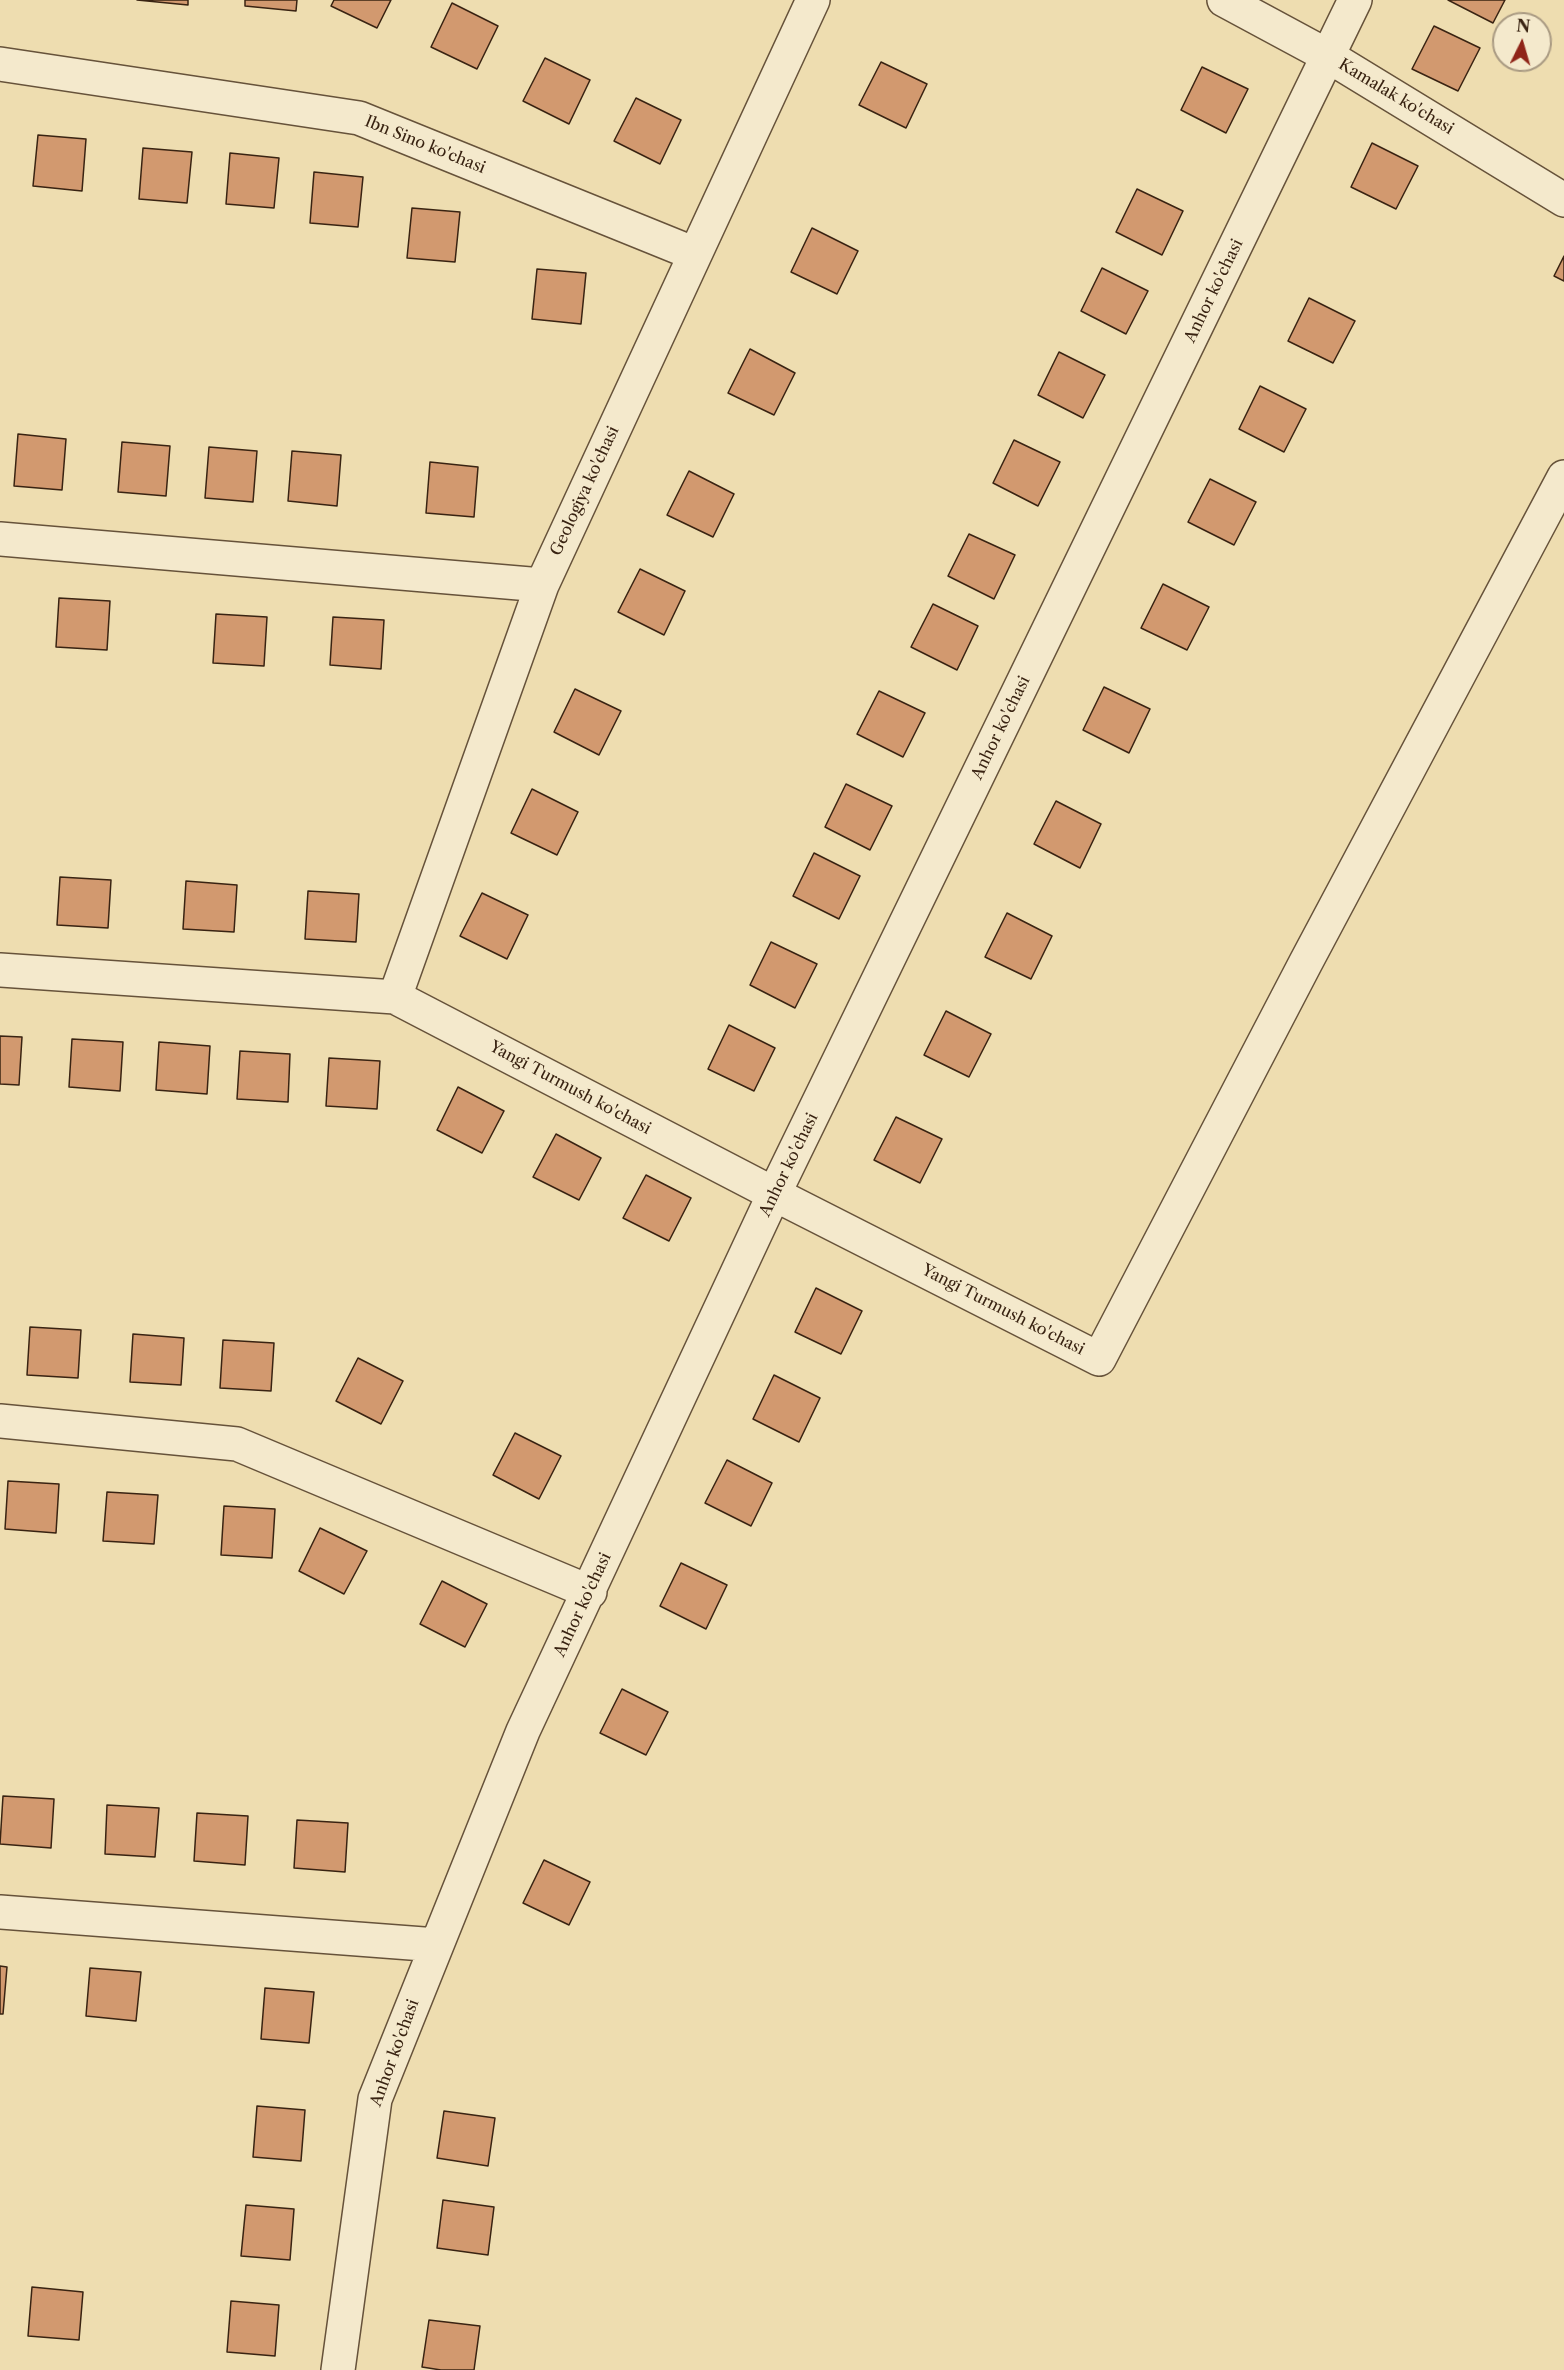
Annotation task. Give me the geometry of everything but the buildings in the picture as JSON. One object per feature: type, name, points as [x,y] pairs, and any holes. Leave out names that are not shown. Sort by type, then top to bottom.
[{"type":"street","name":"Geologiya ko'chasi","points":[[396,997],[542,585],[813,0]]},
{"type":"street","name":"Kamalak ko'chasi","points":[[1224,0],[1328,56],[1564,200]]},
{"type":"street","name":"Anhor ko'chasi","points":[[338,2370],[375,2098],[523,1731],[590,1592],[774,1194],[1355,0]]},
{"type":"street","name":"Ibn Sino ko'chasi","points":[[0,64],[359,118],[695,254]]},
{"type":"street","name":"Yangi Turmush ko'chasi","points":[[0,970],[396,997],[774,1194],[1099,1359],[1306,962],[1564,477]]},
{"type":"street","points":[[0,539],[542,585]]},
{"type":"street","points":[[0,1421],[237,1444],[590,1592]]},
{"type":"street","points":[[0,1912],[437,1945]]}]
